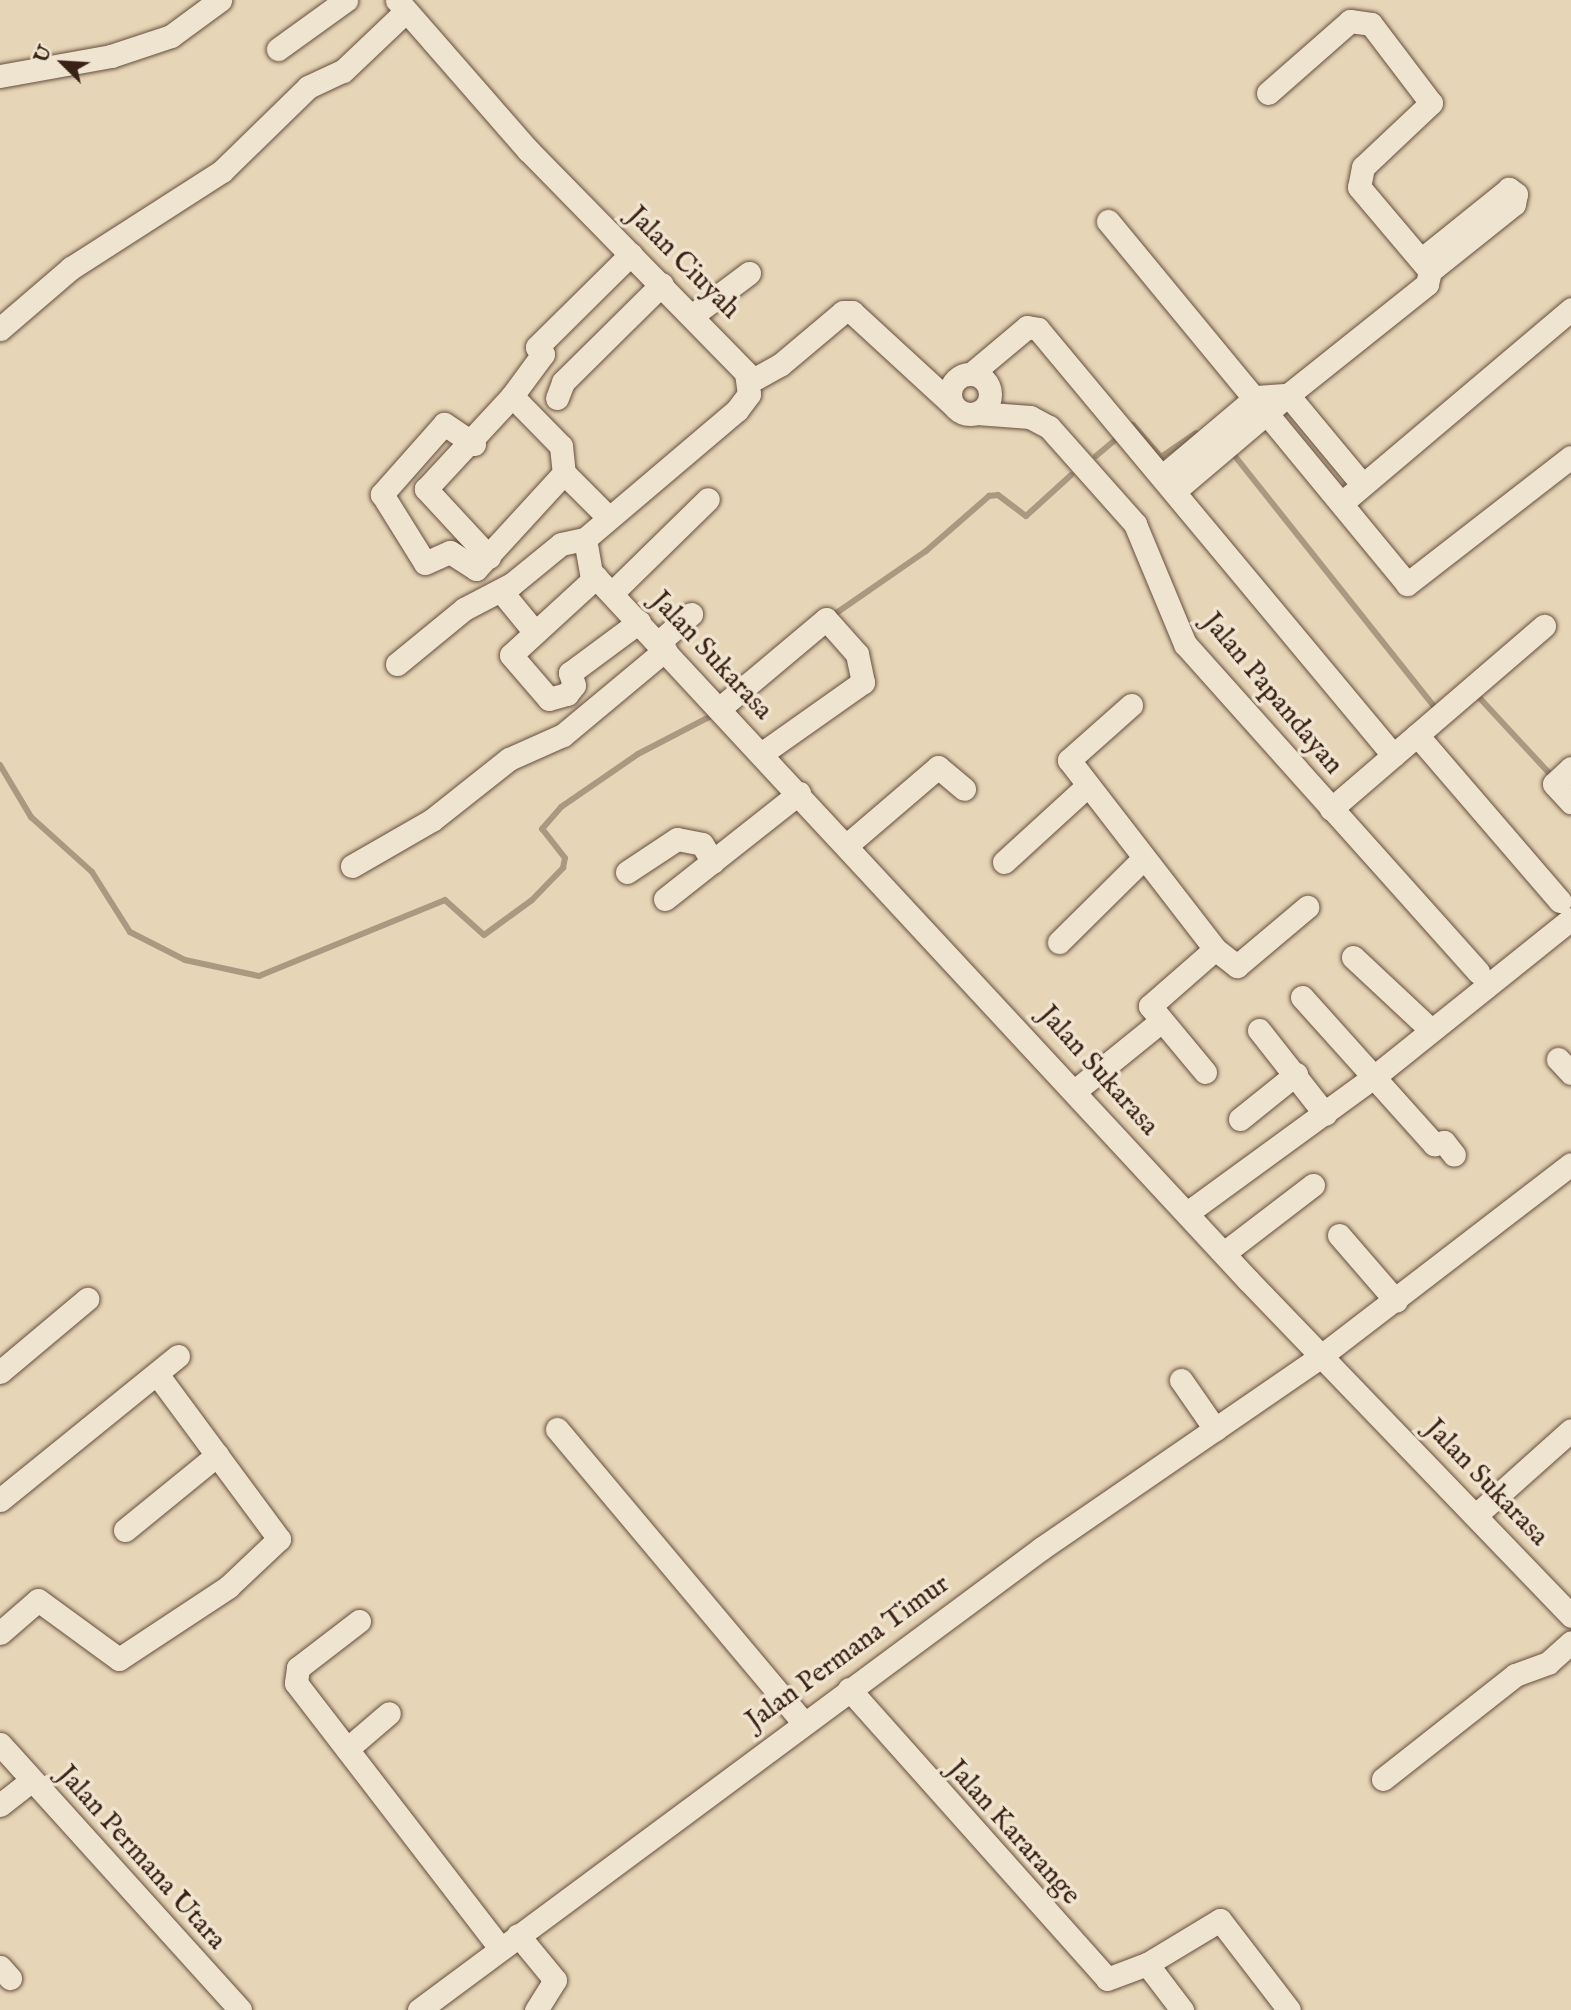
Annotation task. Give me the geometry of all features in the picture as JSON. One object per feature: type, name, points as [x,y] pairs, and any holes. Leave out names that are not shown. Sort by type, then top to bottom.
[{"type":"street","points":[[0,76],[111,57],[164,39],[191,27],[220,0]]},
{"type":"street","points":[[278,49],[346,0]]},
{"type":"street","points":[[0,329],[71,268],[222,171],[308,87],[343,71],[401,6]]},
{"type":"street","name":"Jalan Ciuyah","points":[[401,6],[481,100],[738,359],[749,382]]},
{"type":"street","points":[[1171,482],[1262,404],[1287,395],[1427,284],[1426,265],[1359,187],[1363,167],[1431,103],[1371,24],[1350,21],[1268,93]]},
{"type":"street","points":[[1108,221],[1343,502],[1407,584],[1571,457]]},
{"type":"street","points":[[489,557],[426,489],[474,444],[512,396],[543,354],[537,347],[631,254]]},
{"type":"street","points":[[693,315],[749,273]]},
{"type":"street","points":[[557,398],[563,382],[662,284]]},
{"type":"street","points":[[1343,502],[1571,309]]},
{"type":"street","points":[[397,664],[464,609],[501,591],[561,544],[585,539],[607,516],[737,410],[749,394],[749,382],[780,365],[843,312],[852,312],[953,405]]},
{"type":"street","points":[[953,405],[954,381],[971,374],[1027,327],[1038,329],[1171,482],[1393,755]]},
{"type":"street","points":[[971,374],[989,391],[977,413]]},
{"type":"street","points":[[1287,395],[1362,484]]},
{"type":"street","points":[[512,396],[561,446],[564,473],[607,516]]},
{"type":"street","name":"Jalan Papandayan","points":[[953,405],[977,413],[1030,417],[1049,427],[1135,524],[1185,644],[1478,972]]},
{"type":"street","points":[[474,444],[444,424],[387,486],[382,500],[425,563],[450,552],[472,570],[489,557],[564,473]]},
{"type":"street","points":[[639,622],[570,673],[572,688],[553,701],[511,655],[533,630],[598,578],[708,499]]},
{"type":"street","points":[[585,539],[598,578]]},
{"type":"street","name":"Jalan Sukarasa","points":[[598,578],[1076,1090],[1224,1254],[1571,1616]]},
{"type":"street","points":[[501,591],[533,630]]},
{"type":"street","points":[[352,866],[432,820],[509,759],[563,735],[662,647],[691,614]]},
{"type":"street","points":[[720,708],[826,619],[858,654],[866,671],[863,682],[761,754]]},
{"type":"street","points":[[1331,809],[1544,626]]},
{"type":"street","points":[[1132,705],[1070,757],[1085,788],[1215,949],[1237,966],[1307,906]]},
{"type":"street","points":[[1187,1213],[1375,1076],[1566,910],[1417,735]]},
{"type":"street","points":[[846,845],[938,768],[964,789]]},
{"type":"street","points":[[1571,768],[1554,784],[1571,802]]},
{"type":"street","points":[[1004,862],[1085,788]]},
{"type":"street","points":[[665,899],[799,793]]},
{"type":"street","points":[[627,872],[677,839],[702,844],[713,862]]},
{"type":"street","points":[[1059,942],[1142,860]]},
{"type":"street","points":[[1205,1072],[1160,1022],[1151,1004],[1215,949]]},
{"type":"street","points":[[1353,957],[1431,1030]]},
{"type":"street","points":[[1302,997],[1434,1144],[1444,1142],[1454,1155]]},
{"type":"street","points":[[1076,1090],[1160,1022]]},
{"type":"street","points":[[1259,1030],[1325,1114]]},
{"type":"street","points":[[1240,1119],[1296,1074]]},
{"type":"street","name":"Jalan Permana Timur","points":[[419,2010],[849,1689],[1321,1356],[1571,1164]]},
{"type":"street","points":[[1224,1254],[1313,1185]]},
{"type":"street","points":[[1339,1235],[1395,1301]]},
{"type":"street","points":[[0,1372],[86,1299]]},
{"type":"street","points":[[0,1500],[178,1356]]},
{"type":"street","points":[[0,1633],[38,1600],[119,1659],[228,1587],[272,1549],[279,1532],[157,1374]]},
{"type":"street","points":[[1181,1380],[1215,1429]]},
{"type":"street","points":[[557,1429],[804,1723]]},
{"type":"street","points":[[1476,1515],[1571,1430]]},
{"type":"street","points":[[125,1531],[217,1455]]},
{"type":"street","points":[[359,1621],[293,1677],[347,1749],[509,1942],[555,1980],[536,2010]]},
{"type":"street","points":[[1383,1779],[1515,1675],[1548,1662],[1571,1642]]},
{"type":"street","name":"Jalan Kararange","points":[[849,1689],[1107,1979],[1147,1964],[1220,1920],[1289,2010]]},
{"type":"street","points":[[347,1749],[389,1713]]},
{"type":"street","name":"Jalan Permana Utara","points":[[0,1744],[240,2010]]},
{"type":"street","points":[[0,1805],[31,1781]]},
{"type":"street","points":[[1147,1964],[1182,2010]]},
{"type":"waterway","points":[[1133,425],[1161,457],[1196,433]]},
{"type":"waterway","points":[[1096,456],[1120,436]]},
{"type":"waterway","points":[[1234,455],[1434,706]]},
{"type":"waterway","points":[[832,616],[926,551],[989,496],[998,495],[1026,516],[1071,475]]},
{"type":"waterway","points":[[1475,693],[1551,775]]},
{"type":"waterway","points":[[0,765],[31,817],[92,872],[130,932],[185,960],[259,976],[445,900],[484,935],[532,900],[563,868],[565,858],[542,829],[561,807],[638,754],[715,714]]}]
